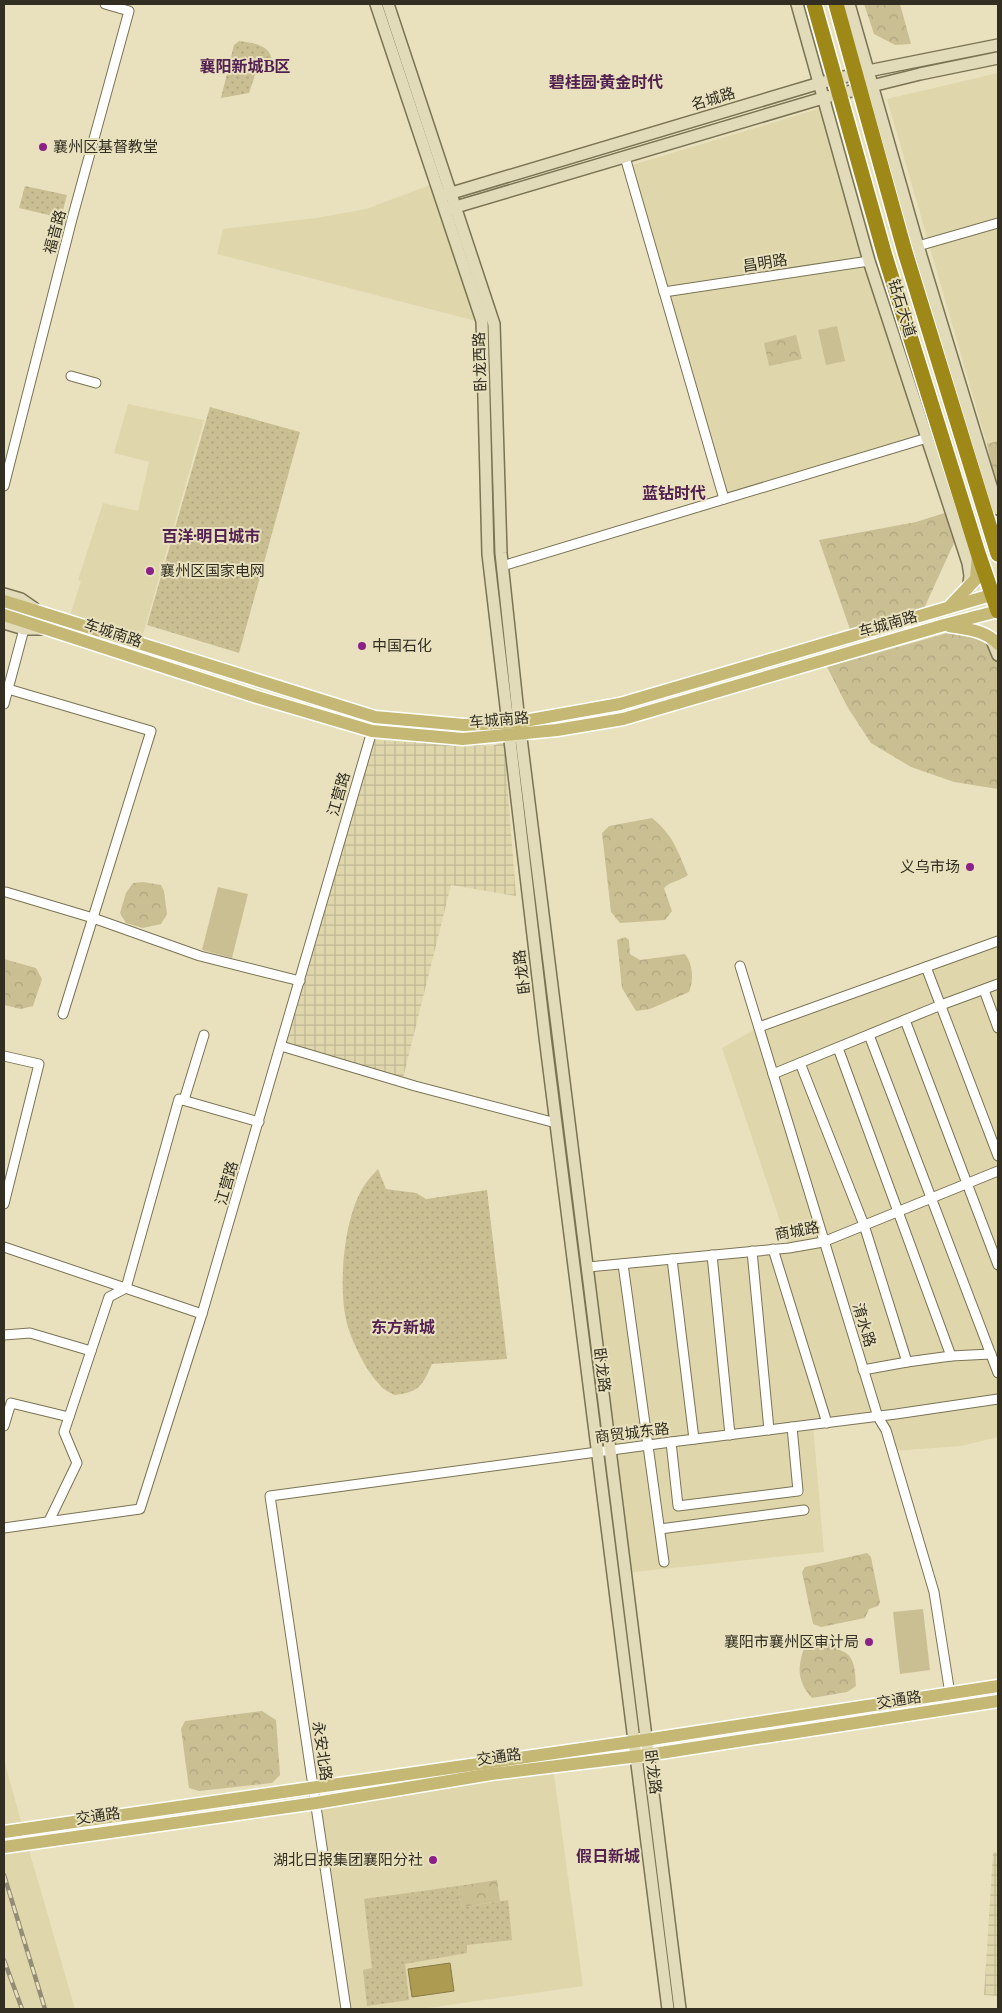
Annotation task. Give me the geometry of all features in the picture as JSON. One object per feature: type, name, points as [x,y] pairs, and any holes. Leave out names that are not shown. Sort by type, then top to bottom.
[{"type":"highway","name":"钻石大道","points":[[814,4],[885,256],[978,552],[995,594],[998,611]]},
{"type":"highway","name":"钻石大道","points":[[836,4],[862,72],[960,432],[997,547]]},
{"type":"main road","name":"卧龙西路","points":[[376,4],[446,195]]},
{"type":"main road","name":"卧龙西路","points":[[388,4],[482,321],[488,554],[514,729]]},
{"type":"main road","points":[[797,4],[870,261],[968,563],[970,576],[968,589]]},
{"type":"main road","points":[[849,4],[862,72]]},
{"type":"main road","name":"名城路","points":[[446,195],[820,82],[998,44]]},
{"type":"main road","name":"名城路","points":[[450,209],[823,98],[920,74],[998,58]]},
{"type":"main road","name":"卧龙西路","points":[[450,209],[494,324],[502,566],[514,729]]},
{"type":"main road","points":[[911,249],[955,368],[998,509]]},
{"type":"main road","points":[[870,261],[885,256]]},
{"type":"main road","points":[[955,368],[960,432]]},
{"type":"main road","points":[[950,606],[976,579],[978,552]]},
{"type":"main road","points":[[4,594],[21,599],[44,614]]},
{"type":"main road","name":"车城南路","points":[[4,615],[248,694],[372,731],[463,739],[620,704],[995,594]]},
{"type":"main road","name":"车城南路","points":[[4,601],[375,717],[514,729],[623,719],[998,611]]},
{"type":"main road","points":[[4,623],[24,630],[48,629]]},
{"type":"main road","points":[[944,625],[975,630],[994,640],[998,655]]},
{"type":"main road","name":"卧龙路","points":[[514,729],[556,1123],[597,1452],[680,2009]]},
{"type":"main road","name":"卧龙路","points":[[514,729],[588,1267],[639,1741]]},
{"type":"main road","name":"交通路","points":[[4,1832],[639,1741],[998,1686]]},
{"type":"main road","name":"交通路","points":[[4,1847],[316,1803],[492,1774],[641,1756],[998,1701]]},
{"type":"main road","name":"卧龙路","points":[[641,1756],[668,2009]]},
{"type":"street","name":"福音路","points":[[4,486],[72,219],[130,8],[105,4]]},
{"type":"street","points":[[625,157],[724,499]]},
{"type":"street","points":[[911,249],[998,223]]},
{"type":"street","name":"昌明路","points":[[664,292],[870,261]]},
{"type":"street","points":[[71,376],[96,383]]},
{"type":"street","points":[[502,566],[927,438]]},
{"type":"street","points":[[4,704],[24,630]]},
{"type":"street","points":[[8,689],[152,731],[63,1014]]},
{"type":"street","name":"江营路","points":[[4,1528],[140,1509],[202,1314],[372,731]]},
{"type":"street","points":[[6,892],[93,918],[200,956],[300,981]]},
{"type":"street","points":[[759,1027],[998,941]]},
{"type":"street","name":"淯水路","points":[[740,966],[863,1370],[878,1417],[886,1430],[934,1592],[950,1694]]},
{"type":"street","points":[[926,967],[998,1156]]},
{"type":"street","points":[[773,1074],[998,984]]},
{"type":"street","points":[[984,990],[998,1028]]},
{"type":"street","points":[[905,1020],[998,1265]]},
{"type":"street","points":[[184,1100],[204,1035]]},
{"type":"street","points":[[869,1035],[998,1373]]},
{"type":"street","points":[[281,1046],[415,1086],[556,1123]]},
{"type":"street","points":[[838,1048],[952,1356]]},
{"type":"street","points":[[4,1056],[39,1064],[4,1204]]},
{"type":"street","points":[[800,1063],[864,1225],[907,1362]]},
{"type":"street","points":[[49,1521],[76,1463],[64,1432],[109,1297],[126,1288],[178,1098],[259,1122]]},
{"type":"street","name":"商城路","points":[[588,1267],[773,1249],[824,1242],[998,1171]]},
{"type":"street","points":[[4,1247],[202,1314]]},
{"type":"street","points":[[773,1249],[827,1423]]},
{"type":"street","points":[[752,1251],[769,1430]]},
{"type":"street","points":[[712,1255],[730,1435]]},
{"type":"street","points":[[672,1259],[694,1439]]},
{"type":"street","points":[[623,1264],[664,1562]]},
{"type":"street","points":[[4,1335],[30,1333],[91,1351]]},
{"type":"street","points":[[863,1370],[952,1356],[991,1354]]},
{"type":"street","name":"商贸城东路","points":[[270,1496],[609,1450],[878,1417],[998,1399]]},
{"type":"street","points":[[4,1426],[12,1403],[69,1418]]},
{"type":"street","points":[[671,1442],[678,1506],[798,1491],[792,1427]]},
{"type":"street","name":"永安北路","points":[[270,1496],[346,2009]]},
{"type":"street","points":[[660,1529],[804,1510]]},
{"type":"shaded area","points":[[998,73],[998,483],[887,99]]},
{"type":"shaded area","points":[[821,108],[920,437],[726,494],[629,166]]},
{"type":"shaded area","points":[[430,185],[476,321],[217,254],[223,229],[316,218],[366,209]]},
{"type":"shaded area","name":"襄州区国家电网","points":[[128,404],[204,420],[141,641],[69,619],[81,581],[78,580],[103,503],[138,511],[149,462],[114,453]]},
{"type":"shaded area","points":[[374,740],[492,746],[504,742],[516,896],[451,885],[403,1078],[287,1043]]},
{"type":"shaded area","points":[[998,941],[998,1437],[961,1446],[893,1451],[878,1417],[813,1425],[824,1552],[625,1573],[588,1267],[789,1248],[722,1048],[759,1027]]},
{"type":"shaded area","points":[[4,1760],[27,1843],[75,2009],[4,2009]]},
{"type":"shaded area","name":"湖北日报集团襄阳分社","points":[[553,1767],[583,1986],[421,2009],[346,2009],[316,1803]]},
{"type":"shaded area","points":[[998,1852],[998,1996],[984,1995],[993,1853]]},
{"type":"shaded area","points":[[450,1963],[454,1991],[412,1997],[408,1969]]},
{"type":"green space","points":[[864,4],[900,4],[911,44],[895,45],[874,34]]},
{"type":"green space","points":[[239,41],[251,43],[267,50],[272,61],[271,68],[256,72],[249,93],[221,98],[234,45]]},
{"type":"green space","points":[[25,186],[67,195],[61,218],[19,208]]},
{"type":"green space","points":[[837,326],[845,361],[826,365],[818,330]]},
{"type":"green space","points":[[796,335],[802,359],[769,366],[764,343]]},
{"type":"green space","points":[[210,407],[300,432],[239,653],[147,625]]},
{"type":"green space","points":[[998,441],[998,494],[987,444]]},
{"type":"green space","points":[[951,511],[958,534],[921,615],[852,635],[819,540],[916,522]]},
{"type":"green space","points":[[965,628],[991,636],[998,655],[998,789],[954,782],[911,767],[871,743],[848,708],[827,667]]},
{"type":"green space","points":[[652,818],[670,837],[688,875],[664,888],[672,911],[665,920],[620,923],[611,912],[602,833],[609,826]]},
{"type":"green space","points":[[143,882],[161,885],[164,891],[167,914],[161,924],[143,928],[126,923],[120,913],[126,893],[133,883]]},
{"type":"green space","points":[[218,887],[248,894],[232,958],[202,950]]},
{"type":"green space","points":[[625,937],[629,940],[630,954],[640,960],[685,954],[690,962],[692,972],[689,992],[650,1009],[636,1011],[622,988],[617,940]]},
{"type":"green space","points":[[4,959],[36,968],[42,979],[33,1006],[21,1009],[4,1005]]},
{"type":"green space","points":[[378,1169],[386,1189],[416,1193],[426,1199],[487,1190],[507,1359],[432,1364],[426,1378],[419,1387],[403,1394],[394,1395],[374,1379],[350,1334],[345,1312],[343,1274],[347,1233],[352,1214],[358,1197],[366,1183]]},
{"type":"green space","points":[[867,1553],[871,1557],[880,1602],[878,1606],[869,1609],[865,1618],[821,1627],[813,1624],[802,1572],[805,1567]]},
{"type":"green space","points":[[923,1609],[930,1670],[900,1674],[893,1612]]},
{"type":"green space","points":[[818,1640],[826,1641],[851,1658],[856,1686],[847,1692],[812,1698],[807,1692],[801,1680],[801,1661],[805,1646]]},
{"type":"green space","points":[[262,1711],[276,1720],[280,1775],[272,1783],[199,1791],[189,1788],[181,1729],[185,1721]]},
{"type":"green space","points":[[497,1880],[500,1901],[462,1907],[458,1886]]},
{"type":"green space","points":[[458,1886],[462,1907],[508,1900],[512,1940],[467,1945],[467,1953],[405,1964],[409,2000],[367,2006],[363,1970],[372,1968],[364,1899]]},
{"type":"railway","points":[[4,1875],[45,2009]]},
{"type":"railway","points":[[4,1960],[22,2009]]},
{"type":"place","name":"襄州区基督教堂","points":[[43,147]]},
{"type":"place","name":"襄州区国家电网","points":[[150,571]]},
{"type":"place","name":"中国石化","points":[[362,646]]},
{"type":"place","name":"义乌市场","points":[[970,867]]},
{"type":"place","name":"襄阳市襄州区审计局","points":[[869,1642]]},
{"type":"place","name":"湖北日报集团襄阳分社","points":[[433,1860]]},
{"type":"district","name":"襄阳新城B区","points":[[245,66]]},
{"type":"district","name":"碧桂园·黄金时代","points":[[606,82]]},
{"type":"district","name":"蓝钻时代","points":[[674,493]]},
{"type":"district","name":"百洋·明日城市","points":[[211,536]]},
{"type":"district","name":"东方新城","points":[[403,1327]]},
{"type":"district","name":"假日新城","points":[[608,1856]]}]
